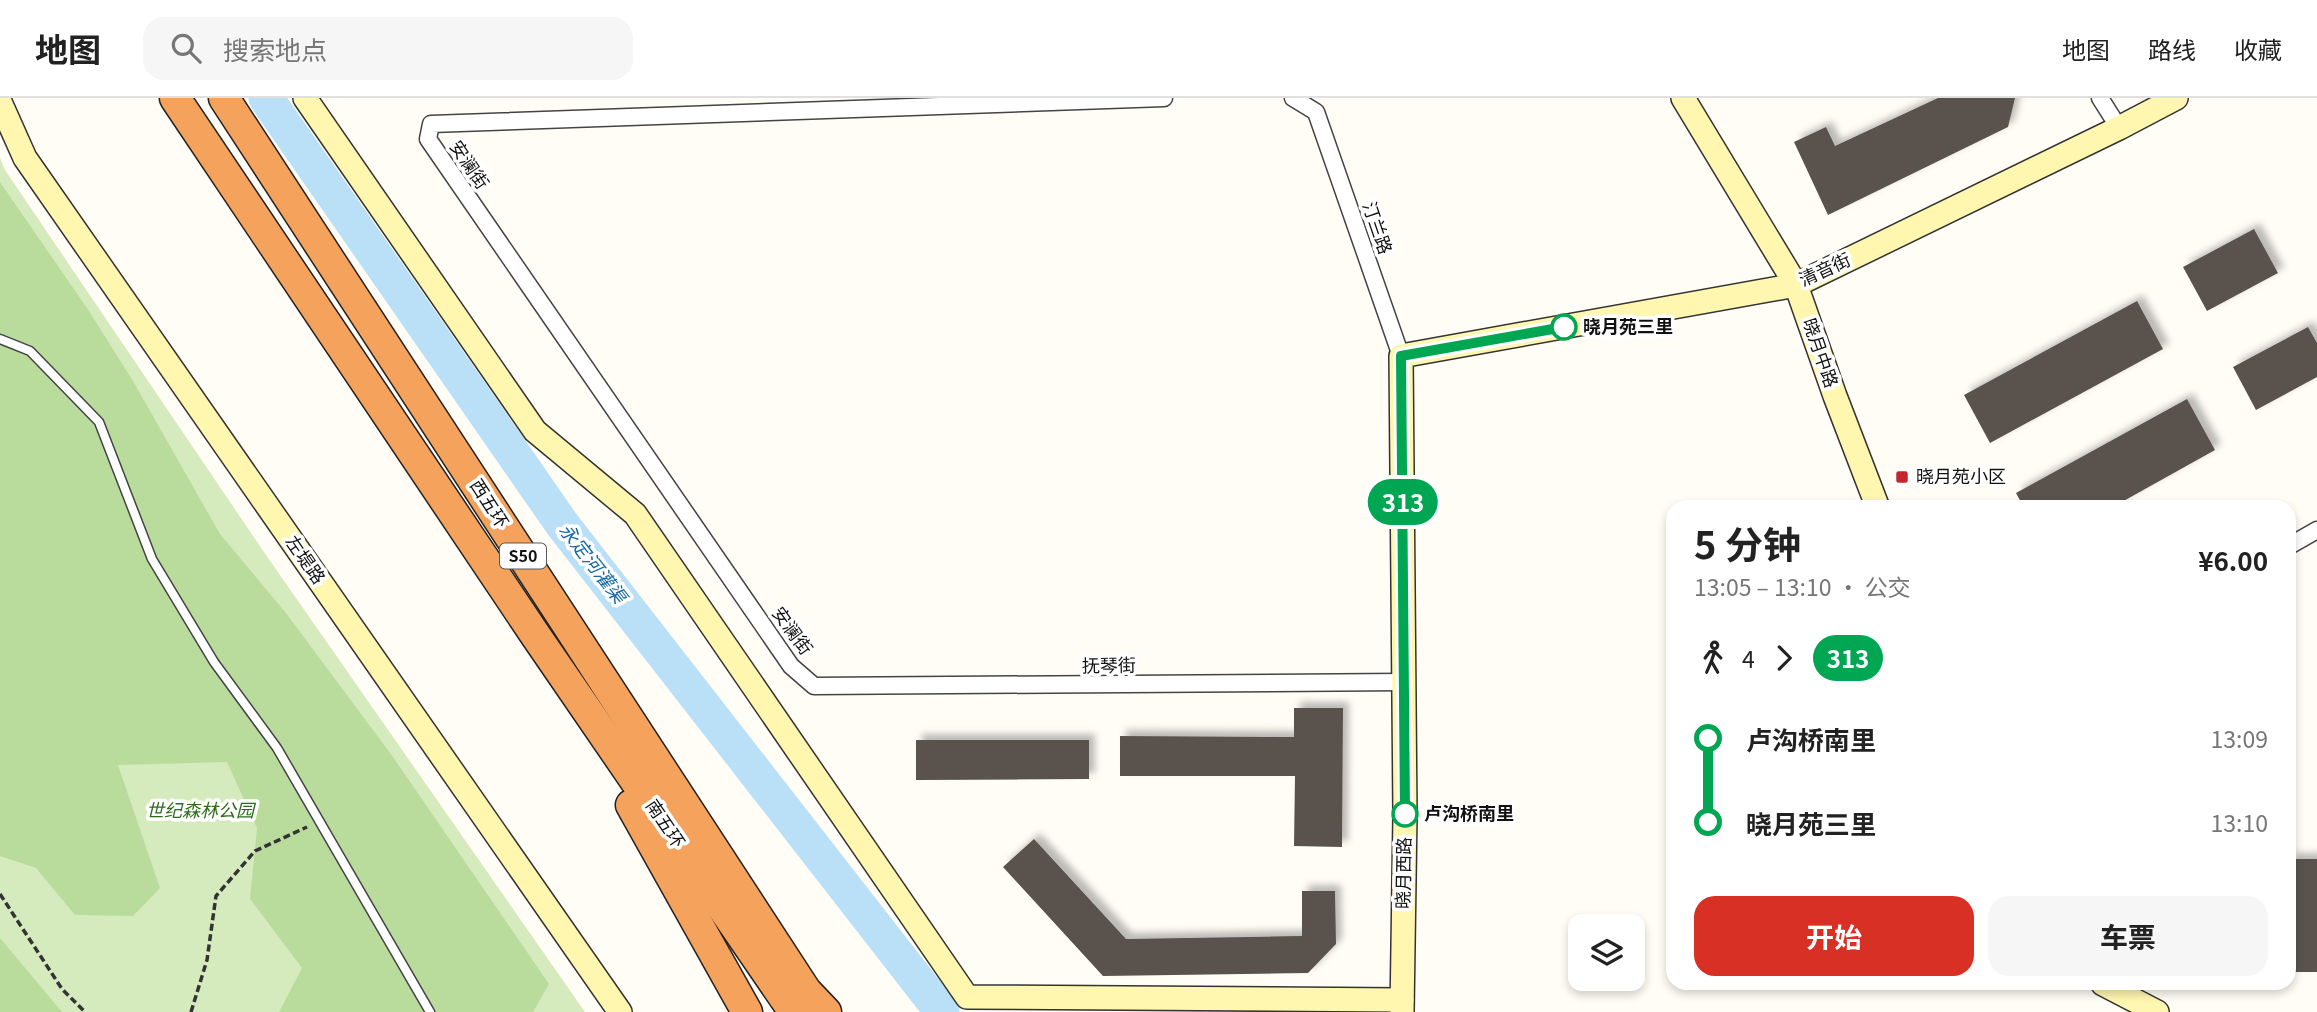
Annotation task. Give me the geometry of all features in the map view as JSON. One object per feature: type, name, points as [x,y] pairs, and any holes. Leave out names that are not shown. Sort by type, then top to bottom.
[{"type":"highway","name":"西五环","points":[[175,98],[536,636]]},
{"type":"highway","name":"西五环","points":[[224,98],[806,991],[825,1012]]},
{"type":"highway","points":[[536,636],[747,1012]]},
{"type":"highway","name":"南五环","points":[[536,636],[794,1012]]},
{"type":"street","points":[[305,98],[535,431],[635,514],[967,997],[1402,1006]]},
{"type":"street","name":"安澜街","points":[[814,686],[791,666],[444,163],[428,138],[431,124],[1164,98]]},
{"type":"street","name":"汀兰路","points":[[1293,98],[1315,112],[1401,356]]},
{"type":"street","name":"晓月中路","points":[[1683,98],[1797,285],[1875,500]]},
{"type":"street","points":[[2100,98],[2119,128]]},
{"type":"street","name":"清音街","points":[[1401,356],[1797,285],[2176,98]]},
{"type":"street","name":"左堤路","points":[[0,102],[25,158],[620,1012]]},
{"type":"street","name":"晓月西路","points":[[1401,356],[1405,815],[1402,1006]]},
{"type":"street","points":[[2296,542],[2317,530]]},
{"type":"street","name":"抚琴街","points":[[814,686],[1404,682]]},
{"type":"street","points":[[2115,990],[2157,1012]]},
{"type":"lane","points":[[0,339],[30,351],[99,422],[152,559],[214,663],[277,748],[430,1012]]},
{"type":"path","points":[[191,1012],[207,960],[216,896],[255,851],[319,821]]},
{"type":"path","points":[[0,894],[62,989],[85,1012]]},
{"type":"green space","name":"世纪森林公园","points":[[0,158],[5,170],[266,555],[585,1012],[0,1012]]},
{"type":"green space","name":"世纪森林公园","points":[[0,182],[89,311],[133,381],[220,534],[286,613],[393,757],[549,984],[533,1012],[279,1012],[302,968],[250,899],[257,828],[227,762],[118,765],[160,888],[133,916],[75,915],[36,868],[0,856]]},
{"type":"green space","points":[[0,938],[62,1012],[0,1012]]},
{"type":"building","points":[[1938,98],[2015,98],[2008,127],[1828,215],[1794,142],[1826,127],[1835,146]]},
{"type":"building","points":[[2254,229],[2278,273],[2207,311],[2183,267]]},
{"type":"building","points":[[2137,301],[2163,349],[1990,443],[1964,395]]},
{"type":"building","points":[[2308,327],[2317,343],[2317,377],[2256,410],[2233,367]]},
{"type":"building","points":[[2187,399],[2215,450],[2125,500],[2020,500],[2016,493]]},
{"type":"building","points":[[1294,708],[1343,708],[1342,847],[1294,846],[1295,776],[1120,776],[1120,736],[1294,737]]},
{"type":"building","points":[[916,740],[1089,740],[1089,779],[916,780]]},
{"type":"building","points":[[1034,839],[1126,939],[1302,936],[1302,891],[1335,891],[1336,944],[1308,973],[1103,976],[1003,867]]},
{"type":"building","points":[[2296,859],[2317,859],[2317,972],[2296,972]]},
{"type":"waterway","name":"永定河灌渠","points":[[266,98],[562,524],[942,1012]]},
{"type":"bus line","name":"313","points":[[1405,814],[1401,356],[1564,327]]},
{"type":"place","name":"晓月苑三里","points":[[1564,327]]},
{"type":"place","name":"晓月苑小区","points":[[1902,477]]},
{"type":"place","name":"卢沟桥南里","points":[[1405,814]]}]
